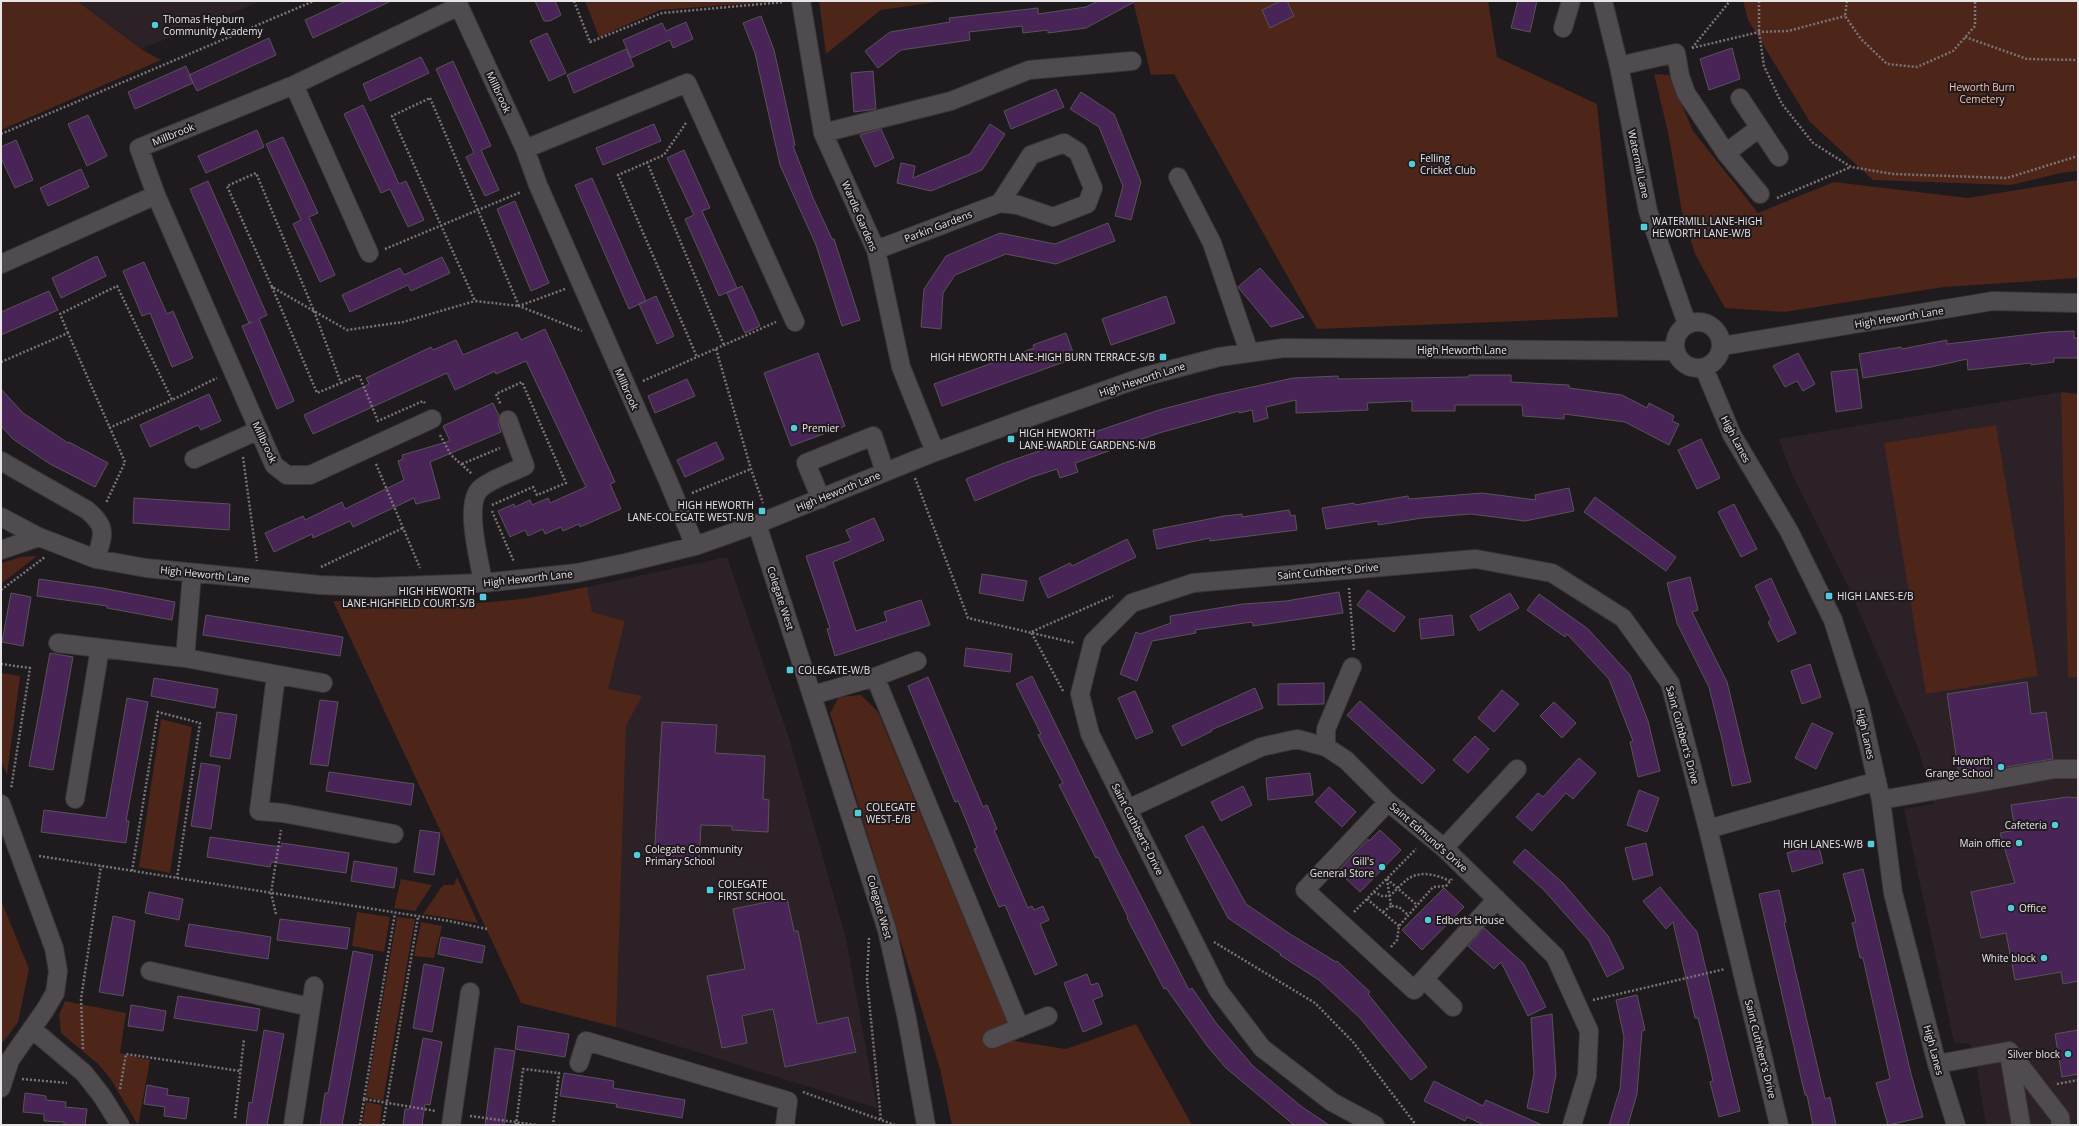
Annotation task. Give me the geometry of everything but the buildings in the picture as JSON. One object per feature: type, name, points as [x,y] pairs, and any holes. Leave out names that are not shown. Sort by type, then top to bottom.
[{"type":"street","name":"Wardle Gardens","points":[[795,1],[823,133],[876,250],[901,367],[935,452]]},
{"type":"street","points":[[1563,28],[1571,1]]},
{"type":"street","name":"Watermill Lane","points":[[1603,1],[1619,66],[1648,211],[1687,324]]},
{"type":"street","name":"Millbrook","points":[[432,420],[369,447],[310,475],[287,475],[274,465],[156,195],[139,148],[294,85],[459,6],[525,149],[538,185],[695,546]]},
{"type":"street","points":[[1619,66],[1676,53],[1680,76],[1686,93],[1726,153],[1760,194]]},
{"type":"street","points":[[823,133],[951,101],[1029,70],[1132,62]]},
{"type":"street","points":[[525,149],[687,83],[794,318]]},
{"type":"street","points":[[294,85],[369,253]]},
{"type":"street","points":[[1740,98],[1778,157]]},
{"type":"street","points":[[1726,153],[1760,128]]},
{"type":"street","points":[[1064,143],[1078,152],[1093,188],[1087,204],[1053,217],[1018,206],[1000,203],[1030,155],[1064,143]]},
{"type":"street","points":[[1178,177],[1212,243],[1249,352]]},
{"type":"street","points":[[1,264],[156,195]]},
{"type":"street","name":"Parkin Gardens","points":[[876,250],[1000,203]]},
{"type":"street","name":"High Heworth Lane","points":[[1722,346],[1993,301],[2078,303]]},
{"type":"street","points":[[1702,322],[1710,325],[1720,336],[1722,346],[1719,357],[1714,363],[1704,368],[1693,368],[1686,366],[1680,360],[1676,351],[1676,337],[1680,330],[1687,324],[1702,322]]},
{"type":"street","name":"High Heworth Lane","points":[[1,517],[39,537],[96,558],[192,574],[320,585],[376,587],[483,583],[577,573],[695,546],[763,522],[935,452],[1143,377],[1188,364],[1249,352],[1284,348],[1676,351]]},
{"type":"street","name":"High Lanes","points":[[1704,368],[1732,435],[1789,531],[1832,620],[1860,706],[1881,800],[1893,893],[1938,1064],[1956,1125]]},
{"type":"street","points":[[483,583],[472,508],[476,494],[482,487],[525,466],[508,420]]},
{"type":"street","points":[[194,460],[259,430]]},
{"type":"street","points":[[821,499],[806,463],[873,436],[885,472]]},
{"type":"street","points":[[1,461],[86,510],[99,520],[103,534],[96,558]]},
{"type":"street","name":"Colegate West","points":[[763,522],[813,695],[887,930],[907,1020],[926,1125]]},
{"type":"street","points":[[1,550],[39,537]]},
{"type":"street","name":"Saint Cuthbert's Drive","points":[[1375,1125],[1332,1102],[1262,1048],[1218,990],[1090,734],[1080,694],[1093,642],[1132,603],[1194,583],[1476,559],[1552,573],[1623,618],[1670,683],[1708,829],[1779,1125]]},
{"type":"street","points":[[185,658],[192,574]]},
{"type":"street","points":[[58,643],[185,658],[323,683]]},
{"type":"street","points":[[75,799],[100,648]]},
{"type":"street","points":[[813,695],[875,677],[917,661]]},
{"type":"street","points":[[1326,747],[1326,729],[1352,667]]},
{"type":"street","points":[[276,675],[259,811],[394,834]]},
{"type":"street","points":[[875,677],[1020,1028]]},
{"type":"street","name":"Saint Edmund's Drive","points":[[1128,809],[1261,747],[1297,739],[1326,747],[1346,760],[1388,802],[1444,848],[1554,956],[1589,1032],[1587,1076],[1572,1125]]},
{"type":"street","points":[[1881,800],[2055,769],[2078,769]]},
{"type":"street","points":[[1444,848],[1517,770]]},
{"type":"street","points":[[1708,829],[1877,781]]},
{"type":"street","points":[[1388,802],[1305,890],[1414,990],[1497,899]]},
{"type":"street","points":[[2,1082],[10,1060],[32,1030],[55,993],[58,971],[54,948],[21,854],[4,811]]},
{"type":"street","points":[[150,971],[310,1007]]},
{"type":"street","points":[[1424,979],[1452,1007]]},
{"type":"street","points":[[293,1125],[314,986]]},
{"type":"street","points":[[451,1125],[470,992]]},
{"type":"street","points":[[992,1039],[1048,1016]]},
{"type":"street","points":[[32,1030],[84,1073],[108,1105],[120,1125]]},
{"type":"street","points":[[579,1063],[586,1041],[788,1101],[785,1125]]},
{"type":"street","points":[[1938,1064],[2009,1051]]},
{"type":"street","points":[[2009,1051],[2021,1125]]},
{"type":"street","points":[[2009,1051],[2060,1117],[2061,1125]]},
{"type":"path","points":[[1,134],[314,1]]},
{"type":"path","points":[[574,1],[590,42],[662,13],[795,1]]},
{"type":"path","points":[[1730,1],[1692,48],[1759,32],[1788,31],[1846,16]]},
{"type":"path","points":[[1759,1],[1759,32],[1764,66],[1782,104],[1813,143],[1851,167],[1892,174],[2007,178],[2078,156]]},
{"type":"path","points":[[1848,1],[1846,16],[1861,39],[1887,64],[1917,67],[1953,51],[1975,26],[1975,1]]},
{"type":"path","points":[[1965,37],[2027,59],[2078,60]]},
{"type":"path","points":[[475,301],[392,116],[430,98],[519,306]]},
{"type":"path","points":[[697,357],[618,175],[664,155],[698,106]]},
{"type":"path","points":[[647,162],[724,346]]},
{"type":"path","points":[[1760,194],[1768,202],[1851,167]]},
{"type":"path","points":[[341,383],[314,311],[256,173],[227,186],[317,393],[341,383],[359,375],[378,421],[423,401],[451,454],[482,487],[521,579]]},
{"type":"path","points":[[369,253],[394,246],[538,185]]},
{"type":"path","points":[[519,306],[581,283]]},
{"type":"path","points":[[99,520],[125,462],[60,314],[117,286],[172,400]]},
{"type":"path","points":[[272,288],[347,330],[403,322],[475,301],[519,306],[606,340]]},
{"type":"path","points":[[626,388],[716,349],[794,318]]},
{"type":"path","points":[[1,362],[68,333]]},
{"type":"path","points":[[716,349],[751,469],[763,522]]},
{"type":"path","points":[[109,428],[233,371]]},
{"type":"path","points":[[240,438],[259,580]]},
{"type":"path","points":[[462,464],[516,441]]},
{"type":"path","points":[[369,447],[428,586]]},
{"type":"path","points":[[909,463],[968,618],[1092,646]]},
{"type":"path","points":[[676,500],[751,469]]},
{"type":"path","points":[[320,585],[321,566],[403,528]]},
{"type":"path","points":[[1,590],[61,545]]},
{"type":"path","points":[[1348,570],[1354,657],[1352,667]]},
{"type":"path","points":[[1031,632],[1112,595],[1132,603]]},
{"type":"path","points":[[1031,632],[1065,695]]},
{"type":"path","points":[[1,664],[30,668],[4,811]]},
{"type":"path","points":[[132,871],[158,712],[200,723],[177,878]]},
{"type":"path","points":[[276,914],[271,893],[283,814]]},
{"type":"path","points":[[21,854],[271,893],[487,929]]},
{"type":"path","points":[[1342,924],[1410,856]]},
{"type":"path","points":[[2,1082],[80,1085],[84,1073],[81,999],[101,866]]},
{"type":"path","points":[[1381,960],[1397,940],[1399,926],[1408,915],[1433,887],[1446,886],[1464,867]]},
{"type":"path","points":[[1374,892],[1382,896],[1389,896],[1404,881],[1415,875],[1427,873],[1450,881]]},
{"type":"path","points":[[1387,879],[1417,905]]},
{"type":"path","points":[[1387,879],[1390,906]]},
{"type":"path","points":[[1367,899],[1399,926]]},
{"type":"path","points":[[1383,912],[1390,906],[1399,907],[1408,915]]},
{"type":"path","points":[[360,1125],[395,913]]},
{"type":"path","points":[[383,1125],[418,917]]},
{"type":"path","points":[[881,1120],[867,980],[869,936],[887,930]]},
{"type":"path","points":[[1212,941],[1315,1003],[1353,1042],[1416,1125]]},
{"type":"path","points":[[1576,1004],[1741,965]]},
{"type":"path","points":[[235,1118],[244,1039]]},
{"type":"path","points":[[108,1105],[118,1097],[126,1054],[240,1071]]},
{"type":"path","points":[[516,1125],[523,1068],[559,1073],[553,1125]]},
{"type":"path","points":[[788,1101],[800,1091],[894,1125]]},
{"type":"path","points":[[364,1099],[386,1103]]},
{"type":"shaded area","name":"Thomas Hepburn Community Academy","points":[[77,1],[262,1],[141,49]]},
{"type":"shaded area","name":"Heworth Grange School","points":[[2061,392],[2078,394],[2078,1125],[1986,1125],[1975,1057],[1970,1044],[1954,1042],[1904,809],[1933,804],[1931,791],[1916,743],[1849,588],[1791,472],[1779,439]]},
{"type":"shaded area","name":"Colegate Community Primary School","points":[[727,557],[790,741],[846,939],[877,1108],[616,1027],[521,1003],[333,601],[392,605],[453,605],[521,599],[587,587]]},
{"type":"green space","points":[[1,1],[77,1],[141,49],[161,60],[1,130]]},
{"type":"green space","points":[[585,1],[781,1],[660,10],[599,37]]},
{"type":"green space","points":[[819,1],[944,1],[881,10],[826,54]]},
{"type":"green space","name":"Felling Cricket Club","points":[[1133,1],[1488,1],[1497,57],[1597,104],[1618,317],[1317,329],[1174,74],[1151,75]]},
{"type":"green space","name":"Heworth Burn Cemetery","points":[[1743,1],[2078,1],[2078,171],[2061,173],[2011,185],[1873,180],[1810,122],[1748,20]]},
{"type":"green space","points":[[1654,74],[1669,75],[1693,131],[1758,213],[1834,182],[1968,198],[2078,180],[2078,278],[1944,287],[1784,312],[1725,308],[1695,254],[1682,212],[1668,132]]},
{"type":"green space","points":[[2061,392],[2078,394],[2078,677],[2068,677]]},
{"type":"green space","points":[[1996,425],[2038,676],[1926,694],[1884,443]]},
{"type":"green space","points":[[37,556],[1,584],[1,563],[21,557]]},
{"type":"green space","points":[[587,587],[592,612],[625,621],[608,689],[642,696],[626,726],[616,1027],[521,1003],[333,601],[380,604],[451,604],[498,602]]},
{"type":"green space","points":[[1,673],[20,676],[7,775],[1,761]]},
{"type":"green space","points":[[861,695],[878,712],[1015,1041],[1066,1049],[1136,1024],[1192,1125],[952,1125],[940,1069],[830,713],[839,697]]},
{"type":"green space","points":[[161,719],[192,727],[170,873],[139,867]]},
{"type":"green space","points":[[457,877],[478,923],[423,914],[443,885],[454,885]]},
{"type":"green space","points":[[401,879],[432,885],[415,911],[394,908]]},
{"type":"green space","points":[[1,900],[29,969],[18,1022],[1,1045]]},
{"type":"green space","points":[[357,912],[390,917],[384,952],[352,946]]},
{"type":"green space","points":[[397,917],[415,919],[383,1101],[366,1097]]},
{"type":"green space","points":[[421,922],[442,926],[434,958],[414,956]]},
{"type":"green space","points":[[65,1001],[126,1013],[120,1053],[150,1060],[138,1125],[110,1078],[98,1064],[61,1033],[59,1015]]},
{"type":"green space","points":[[366,1102],[382,1105],[380,1125],[362,1125]]},
{"type":"place","name":"Thomas Hepburn Community Academy","points":[[155,25]]},
{"type":"place","name":"Felling Cricket Club","points":[[1412,164]]},
{"type":"place","name":"WATERMILL LANE-HIGH HEWORTH LANE-W/B","points":[[1644,227]]},
{"type":"place","name":"HIGH HEWORTH LANE-HIGH BURN TERRACE-S/B","points":[[1163,357]]},
{"type":"place","name":"Premier","points":[[794,428]]},
{"type":"place","name":"HIGH HEWORTH LANE-WARDLE GARDENS-N/B","points":[[1011,439]]},
{"type":"place","name":"HIGH HEWORTH LANE-COLEGATE WEST-N/B","points":[[762,511]]},
{"type":"place","name":"HIGH LANES-E/B","points":[[1829,596]]},
{"type":"place","name":"HIGH HEWORTH LANE-HIGHFIELD COURT-S/B","points":[[483,597]]},
{"type":"place","name":"COLEGATE-W/B","points":[[790,670]]},
{"type":"place","name":"Heworth Grange School","points":[[2001,767]]},
{"type":"place","name":"COLEGATE WEST-E/B","points":[[858,813]]},
{"type":"place","name":"Cafeteria","points":[[2055,825]]},
{"type":"place","name":"Main office","points":[[2019,843]]},
{"type":"place","name":"HIGH LANES-W/B","points":[[1871,844]]},
{"type":"place","name":"Colegate Community Primary School","points":[[637,855]]},
{"type":"place","name":"Gill's General Store","points":[[1382,867]]},
{"type":"place","name":"COLEGATE FIRST SCHOOL","points":[[710,890]]},
{"type":"place","name":"Office","points":[[2011,908]]},
{"type":"place","name":"Edberts House","points":[[1428,920]]},
{"type":"place","name":"White block","points":[[2044,958]]},
{"type":"place","name":"Silver block","points":[[2068,1054]]}]
